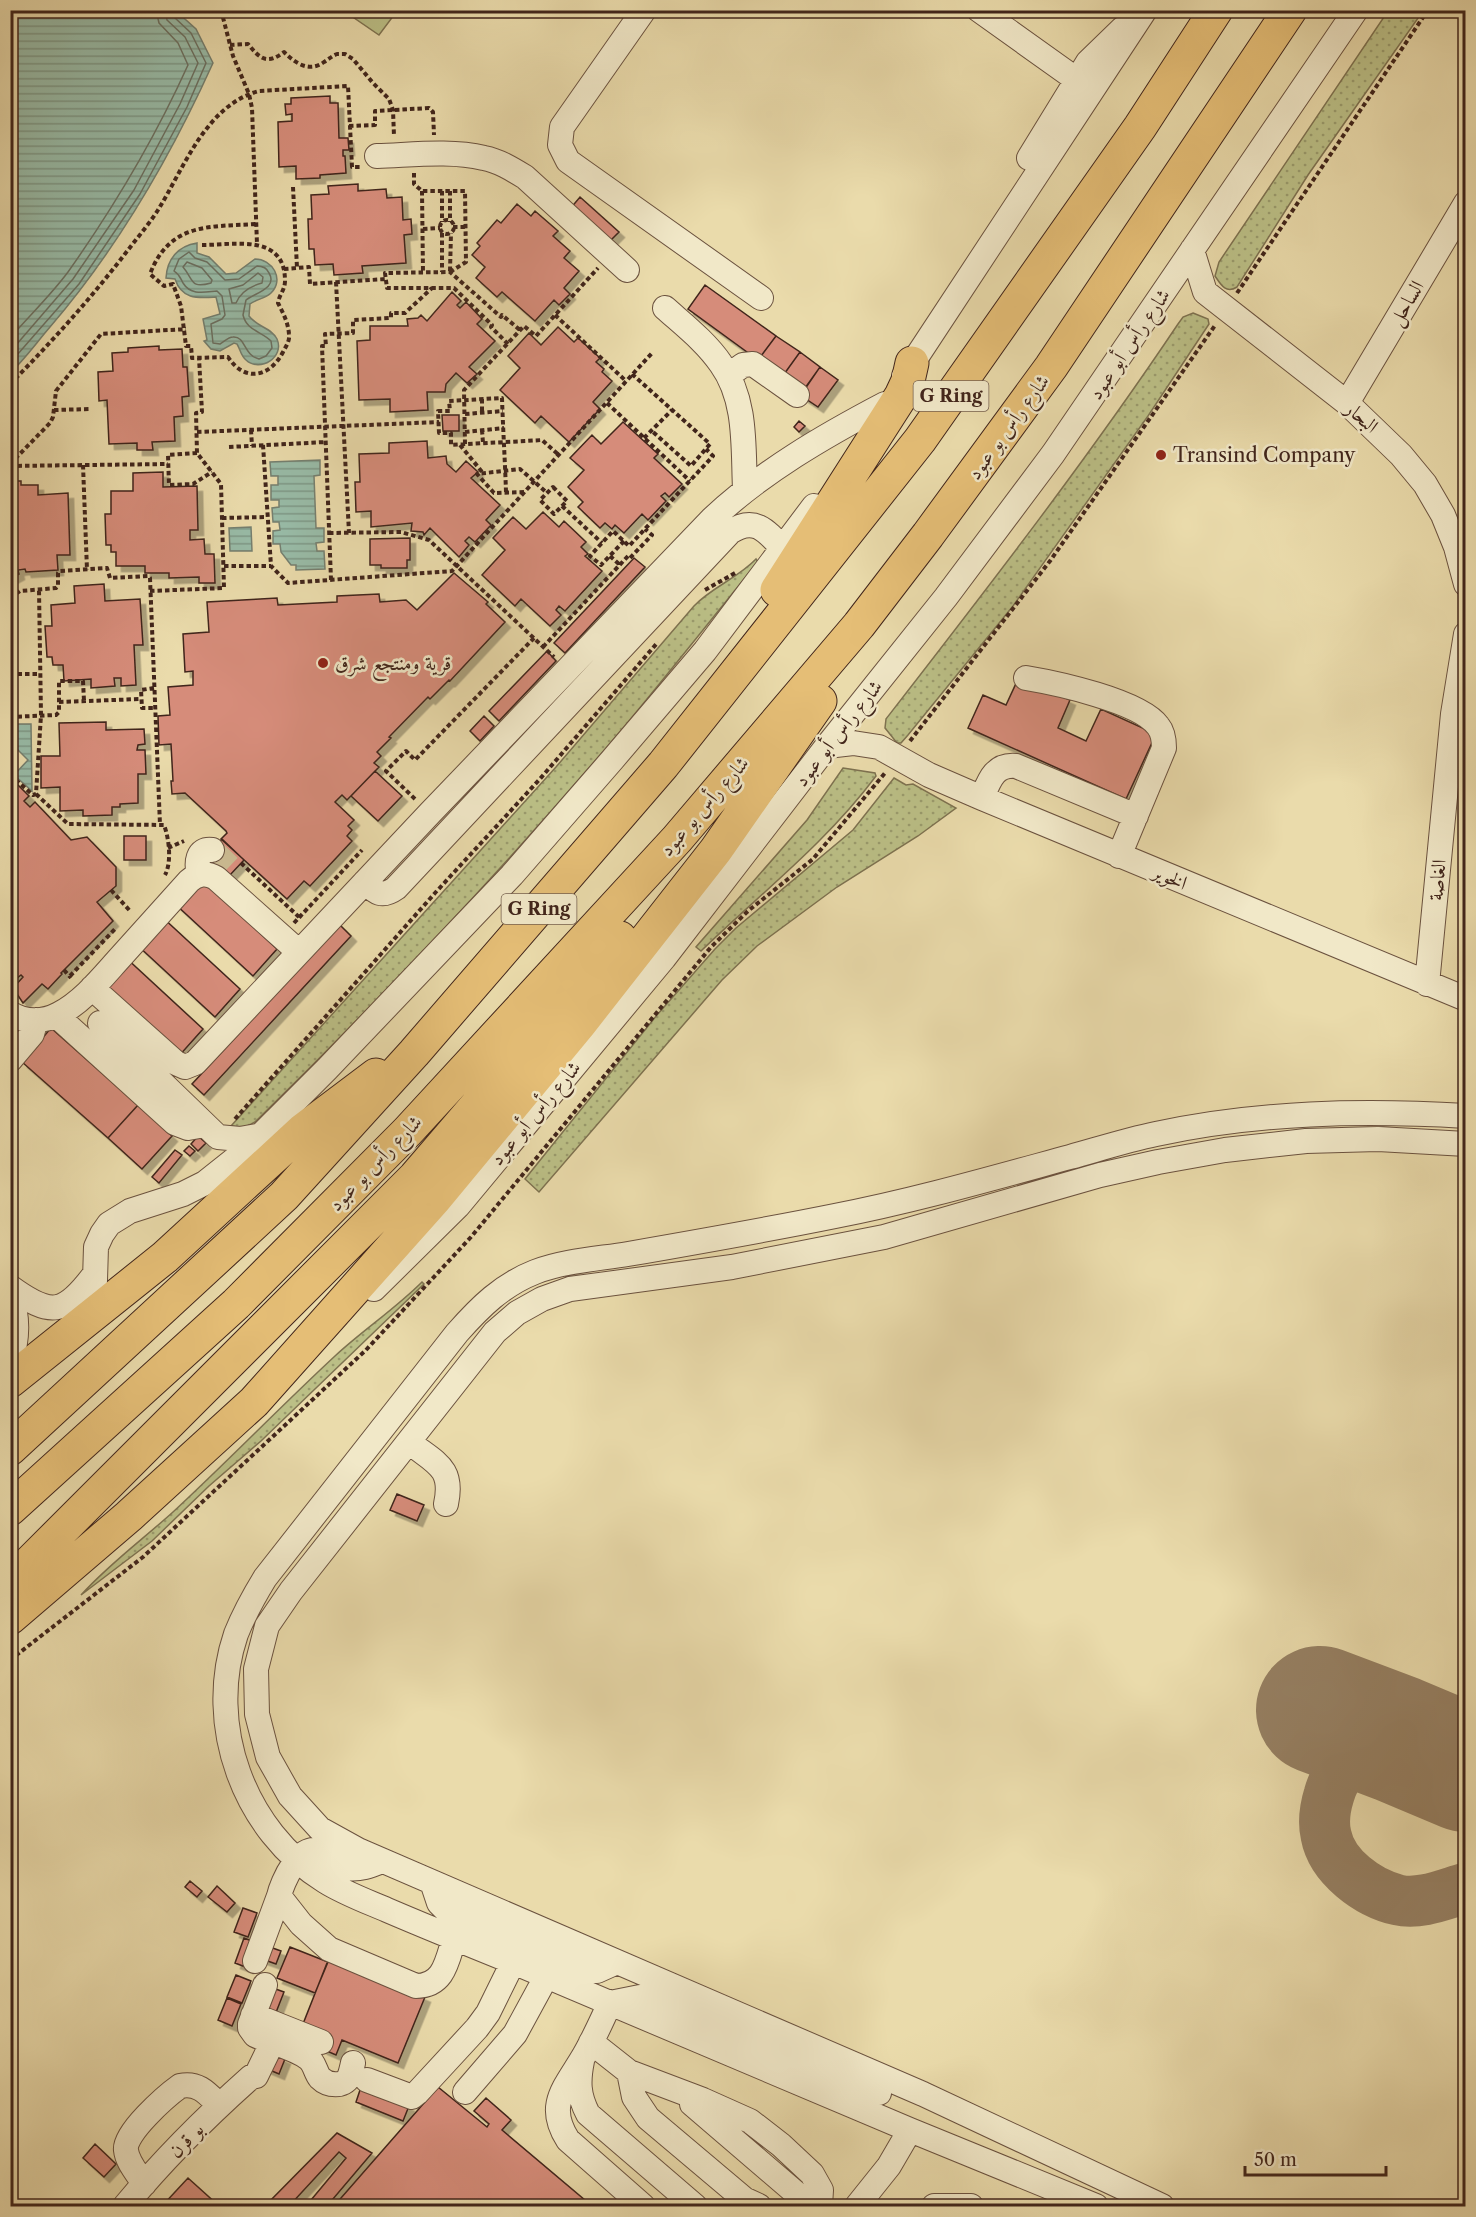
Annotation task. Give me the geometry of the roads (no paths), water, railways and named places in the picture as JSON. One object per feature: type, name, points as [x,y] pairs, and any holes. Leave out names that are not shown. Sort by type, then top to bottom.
[{"type":"highway","name":"G Ring","points":[[414,1053],[663,765],[920,440],[1133,136],[1216,10]]},
{"type":"highway","name":"شارع رأس بو عبود","points":[[10,1509],[236,1304],[407,1132],[677,839],[859,625],[928,535],[1051,367],[1290,10]]},
{"type":"highway","points":[[663,765],[902,396],[912,363]]},
{"type":"highway","points":[[10,1618],[129,1516],[254,1402],[435,1199],[579,1025],[716,850],[835,680],[859,625]]},
{"type":"highway","points":[[18,1574],[415,1177],[810,713]]},
{"type":"highway","points":[[10,1381],[165,1257],[303,1130],[366,1082],[414,1053]]},
{"type":"highway","points":[[10,1449],[284,1196],[414,1053]]},
{"type":"street","points":[[644,10],[562,127],[560,145],[568,161],[761,298]]},
{"type":"street","points":[[979,10],[1077,80]]},
{"type":"street","name":"شارع رأس أبو عبود","points":[[254,1402],[368,1296],[458,1206],[664,958],[827,746],[946,597],[1053,454],[1356,10]]},
{"type":"street","points":[[912,363],[927,323],[1077,80],[1099,50],[1144,12]]},
{"type":"street","points":[[94,1313],[96,1247],[109,1224],[129,1211],[183,1194],[205,1183],[262,1135],[512,875],[705,651],[828,488],[1144,12]]},
{"type":"street","points":[[405,155],[462,154],[485,158],[507,166],[525,177],[619,262]]},
{"type":"street","name":"الساحل","points":[[1347,403],[1466,203]]},
{"type":"street","points":[[1160,298],[1205,292],[1192,250]]},
{"type":"street","name":"البحار","points":[[1205,292],[1347,403],[1380,433],[1425,484],[1443,515],[1456,547],[1466,584]]},
{"type":"street","points":[[665,308],[706,346],[729,375],[739,400],[746,489]]},
{"type":"street","points":[[729,375],[744,365],[753,364],[797,395]]},
{"type":"street","points":[[92,988],[176,1064],[185,1067],[195,1063],[696,533],[746,489],[822,440],[885,404]]},
{"type":"street","points":[[365,882],[378,893],[383,894],[396,888],[730,532],[740,526],[752,525],[769,533],[782,548]]},
{"type":"street","name":"الغاصة","points":[[1427,984],[1453,714],[1466,634]]},
{"type":"street","points":[[567,670],[585,686]]},
{"type":"street","points":[[1026,678],[1092,693],[1144,714],[1158,725],[1162,732],[1164,748],[1119,856]]},
{"type":"street","points":[[861,703],[868,725],[888,752]]},
{"type":"street","name":"الخوير","points":[[827,746],[853,743],[888,752],[982,798],[1466,999]]},
{"type":"street","points":[[982,798],[993,774],[1000,768],[1016,766],[1136,816]]},
{"type":"street","points":[[199,875],[197,862],[199,856],[204,850],[212,850]]},
{"type":"street","points":[[26,1018],[69,1008],[92,988],[189,881],[199,875],[235,874],[281,936],[299,952]]},
{"type":"street","points":[[26,1018],[176,1123],[188,1128],[212,1131],[240,1139],[262,1135]]},
{"type":"street","points":[[10,1060],[32,1034],[26,1018]]},
{"type":"street","points":[[100,1023],[212,1131],[216,1161],[205,1183]]},
{"type":"street","points":[[617,1962],[597,1971],[590,1971],[454,1939],[326,1882],[296,1860],[271,1833],[258,1814],[245,1791],[226,1727],[225,1696],[229,1663],[236,1635],[248,1605],[265,1578],[475,1312],[495,1293],[516,1280],[538,1271],[595,1258],[625,1255],[838,1216],[1000,1176],[1155,1134],[1202,1125],[1260,1118],[1342,1112],[1466,1116]]},
{"type":"street","points":[[1162,2206],[923,2094],[358,1851],[320,1829],[290,1796],[268,1757],[257,1714],[256,1669],[267,1626],[298,1582],[495,1332],[517,1313],[542,1299],[570,1289],[732,1267],[884,1237],[1100,1175],[1225,1150],[1306,1141],[1378,1139],[1466,1144]]},
{"type":"street","points":[[10,1287],[40,1307],[54,1308],[67,1304],[79,1296],[94,1275]]},
{"type":"street","points":[[10,1293],[16,1314],[15,1346],[10,1363]]},
{"type":"street","points":[[409,1442],[446,1474],[449,1488],[446,1504]]},
{"type":"street","points":[[255,1960],[281,1886],[296,1860],[315,1850],[346,1868],[362,1868],[382,1861]]},
{"type":"street","points":[[432,1882],[439,1903],[448,1912],[518,1953],[546,1977],[1096,2206]]},
{"type":"street","points":[[279,1896],[301,1924],[329,1949],[416,1986],[426,1986],[442,1973],[454,1939]]},
{"type":"street","points":[[265,1985],[250,2024],[251,2032],[307,2057],[315,2066],[320,2077],[333,2084],[338,2084],[360,2072],[412,2097],[477,2028],[488,2013],[518,1953]]},
{"type":"street","points":[[465,2092],[514,2034],[546,1977]]},
{"type":"street","points":[[610,2003],[640,1997],[656,1999],[894,2099],[923,2094]]},
{"type":"street","points":[[610,2003],[587,2051],[563,2089],[558,2102],[558,2116],[561,2129],[568,2140],[643,2206]]},
{"type":"street","points":[[253,2015],[321,2042]]},
{"type":"street","name":"بو قرن","points":[[125,2206],[219,2106],[256,2076],[269,2042]]},
{"type":"street","points":[[587,2051],[629,2072],[750,2121],[767,2133],[812,2174],[820,2190],[820,2206]]},
{"type":"street","points":[[587,2051],[579,2085],[580,2096],[588,2114],[695,2206]]},
{"type":"street","points":[[629,2072],[634,2097],[648,2118],[744,2199],[759,2206]]},
{"type":"street","points":[[144,2184],[126,2153],[125,2146],[130,2134],[180,2086],[187,2084],[203,2089],[219,2106]]},
{"type":"street","points":[[677,2090],[811,2206]]},
{"type":"street","points":[[857,2206],[889,2166],[910,2130]]},
{"type":"street","points":[[934,2206],[971,2206]]},
{"type":"water","points":[[11,10],[176,11],[196,29],[213,63],[179,133],[120,234],[75,297],[11,372]]},
{"type":"water","points":[[197,243],[197,253],[209,257],[226,274],[236,273],[255,259],[267,262],[275,271],[277,282],[275,288],[269,295],[250,304],[249,316],[272,332],[277,339],[278,352],[270,361],[258,365],[252,364],[243,357],[237,344],[234,343],[220,351],[211,349],[204,341],[207,340],[203,319],[220,314],[216,297],[191,296],[182,291],[175,279],[166,278],[171,259],[179,250]]},
{"type":"water","points":[[320,460],[320,475],[314,476],[316,528],[324,528],[324,542],[316,543],[317,551],[324,551],[325,569],[296,570],[296,565],[291,565],[281,552],[280,544],[273,544],[273,531],[280,530],[279,522],[273,522],[272,508],[279,507],[279,500],[271,500],[271,485],[278,485],[278,476],[271,476],[270,462]]},
{"type":"water","points":[[251,527],[252,551],[230,551],[229,528]]},
{"type":"water","points":[[10,724],[31,724],[32,791],[14,775],[28,760],[11,743]]},
{"type":"tunnel","points":[[212,850],[234,871]]},
{"type":"place","name":"Transind Company","points":[[1161,455]]},
{"type":"place","name":"قرية ومنتجع شرق","points":[[323,663]]}]
